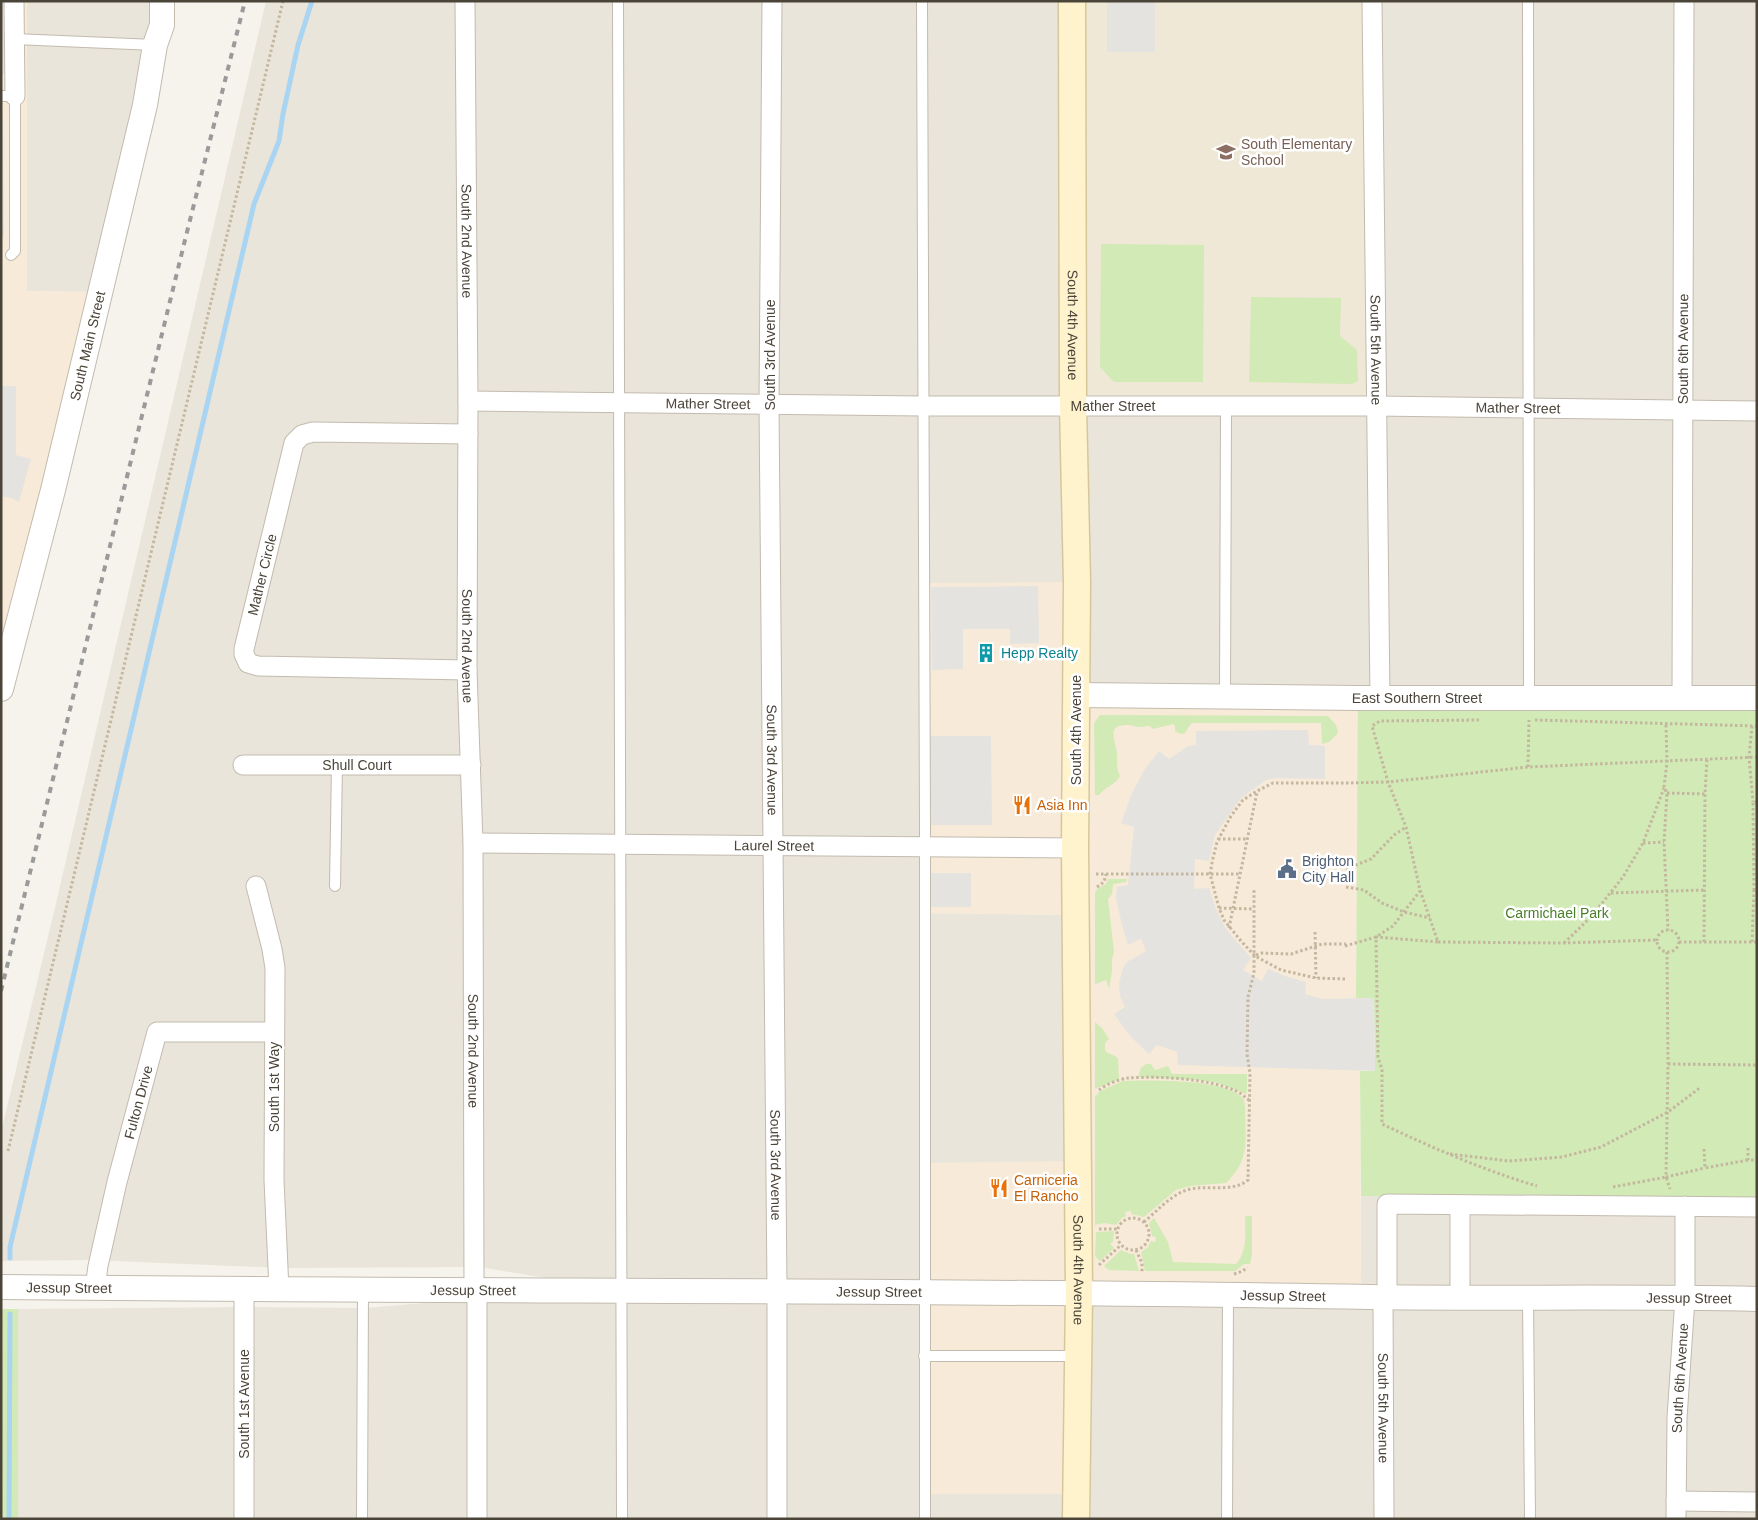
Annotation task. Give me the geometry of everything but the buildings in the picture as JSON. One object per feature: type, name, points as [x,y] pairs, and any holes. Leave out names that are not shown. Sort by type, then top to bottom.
[{"type":"main road","name":"South 4th Avenue","points":[[1072,1],[1073,406],[1077,582],[1075,848],[1079,1294],[1076,1519]]},
{"type":"street","points":[[8,96],[14,39],[14,1]]},
{"type":"street","name":"South Main Street","points":[[2,679],[54,485],[145,105],[159,35],[162,1]]},
{"type":"street","name":"South 2nd Avenue","points":[[465,1],[468,401],[467,670],[473,843],[478,1519]]},
{"type":"street","name":"South 3rd Avenue","points":[[772,1],[769,405],[777,1290],[777,1519]]},
{"type":"street","name":"South 5th Avenue","points":[[1372,1],[1380,698]]},
{"type":"street","name":"South 6th Avenue","points":[[1682,698],[1684,1]]},
{"type":"street","name":"Mather Street","points":[[468,401],[923,406],[1376,406],[1757,411]]},
{"type":"street","name":"Mather Circle","points":[[467,670],[258,666],[248,663],[244,649],[294,443],[302,435],[313,432],[468,434]]},
{"type":"street","name":"East Southern Street","points":[[1077,694],[1380,698],[1757,698]]},
{"type":"street","name":"Shull Court","points":[[243,764],[471,765]]},
{"type":"street","name":"Laurel Street","points":[[473,843],[1075,848]]},
{"type":"street","name":"South 1st Way","points":[[256,886],[275,968],[274,1180],[279,1290]]},
{"type":"street","name":"Fulton Drive","points":[[96,1288],[98,1266],[117,1182],[156,1032],[274,1032]]},
{"type":"street","points":[[1460,1298],[1460,1205],[1677,1203],[1757,1207]]},
{"type":"street","name":"South 6th Avenue","points":[[1676,1510],[1677,1418],[1685,1298],[1677,1203]]},
{"type":"street","name":"South 5th Avenue","points":[[1384,1519],[1387,1204],[1460,1205]]},
{"type":"street","name":"Jessup Street","points":[[1,1287],[244,1290],[777,1290],[1757,1300]]},
{"type":"street","name":"South 1st Avenue","points":[[244,1290],[244,1519]]},
{"type":"street","points":[[1676,1510],[1757,1502]]},
{"type":"lane","points":[[14,39],[159,35],[168,1]]},
{"type":"lane","points":[[618,1],[622,1519]]},
{"type":"lane","points":[[922,1],[925,847],[924,1519]]},
{"type":"lane","points":[[1528,1],[1529,697]]},
{"type":"lane","points":[[8,96],[15,251],[11,255]]},
{"type":"lane","points":[[1224,696],[1226,406]]},
{"type":"lane","points":[[335,886],[337,764]]},
{"type":"lane","points":[[362,1519],[363,1290]]},
{"type":"lane","points":[[1227,1519],[1228,1295]]},
{"type":"lane","points":[[1528,1298],[1530,1519]]},
{"type":"lane","points":[[924,1356],[1078,1356]]},
{"type":"path","points":[[8,1151],[283,1]]},
{"type":"path","points":[[1438,942],[1420,890],[1406,827],[1388,782],[1372,726],[1380,721],[1479,720]]},
{"type":"path","points":[[1528,767],[1529,720],[1757,726]]},
{"type":"path","points":[[1564,943],[1592,917],[1611,893],[1643,842],[1664,787],[1667,762],[1666,725]]},
{"type":"path","points":[[1679,942],[1755,942],[1755,802],[1749,758],[1752,726]]},
{"type":"path","points":[[1345,979],[1316,978],[1281,970],[1255,956],[1229,929],[1219,908],[1210,874],[1212,858],[1218,839],[1231,816],[1244,800],[1257,791],[1273,783],[1388,782],[1528,767],[1757,757]]},
{"type":"path","points":[[1704,942],[1707,759]]},
{"type":"path","points":[[1664,787],[1667,793],[1664,842],[1668,930]]},
{"type":"path","points":[[1229,929],[1257,791]]},
{"type":"path","points":[[1667,793],[1705,794]]},
{"type":"path","points":[[1346,869],[1371,859],[1394,835],[1406,827]]},
{"type":"path","points":[[1218,839],[1247,839]]},
{"type":"path","points":[[1643,842],[1664,842]]},
{"type":"path","points":[[1090,874],[1241,874]]},
{"type":"path","points":[[1346,887],[1364,890],[1382,903],[1404,912],[1430,918]]},
{"type":"path","points":[[1144,1222],[1175,1195],[1183,1191],[1205,1187],[1234,1187],[1243,1185],[1248,1180],[1250,1073],[1247,1054],[1248,997],[1254,973],[1255,956],[1254,888]]},
{"type":"path","points":[[1255,956],[1262,953],[1292,954],[1322,944],[1345,945],[1376,937],[1394,926],[1420,890]]},
{"type":"path","points":[[1611,893],[1705,890]]},
{"type":"path","points":[[1219,908],[1254,908]]},
{"type":"path","points":[[1668,930],[1678,936],[1679,942],[1678,947],[1673,951],[1667,952],[1658,946],[1656,940],[1658,935],[1668,930]]},
{"type":"path","points":[[1315,932],[1316,978]]},
{"type":"path","points":[[1376,937],[1438,942],[1564,943],[1656,940]]},
{"type":"path","points":[[1376,937],[1378,1057],[1382,1070],[1382,1124],[1445,1153],[1500,1175],[1546,1189]]},
{"type":"path","points":[[1667,952],[1668,1112],[1666,1177],[1677,1203]]},
{"type":"path","points":[[1668,1064],[1757,1065]]},
{"type":"path","points":[[1097,1092],[1101,1088],[1126,1078],[1168,1079],[1221,1086],[1236,1091],[1249,1100]]},
{"type":"path","points":[[1445,1153],[1509,1161],[1562,1157],[1601,1147],[1668,1112],[1701,1087]]},
{"type":"path","points":[[1748,1148],[1748,1160]]},
{"type":"path","points":[[1704,1149],[1705,1168]]},
{"type":"path","points":[[1609,1187],[1748,1160],[1757,1160]]},
{"type":"path","points":[[1131,1218],[1144,1222],[1148,1228],[1149,1239],[1143,1248],[1127,1250],[1120,1245],[1116,1238],[1117,1228],[1121,1223],[1131,1218]]},
{"type":"path","points":[[1094,1229],[1117,1228]]},
{"type":"path","points":[[1095,1262],[1097,1268],[1120,1245]]},
{"type":"path","points":[[1136,1250],[1142,1263],[1142,1273]]},
{"type":"shaded area","points":[[1,1],[27,1],[27,291],[100,292],[1,689]]},
{"type":"shaded area","points":[[1,1],[3,1],[5,74],[1,74]]},
{"type":"shaded area","points":[[27,1],[162,1],[100,292],[27,291]]},
{"type":"shaded area","points":[[266,1],[1757,1],[1757,698],[925,913],[1076,915],[1079,1294],[1361,1296],[1361,1196],[1757,1199],[1757,1519],[18,1519],[18,1309],[366,1308],[482,1298],[618,1290],[479,1267],[283,1268],[90,1260],[1,1261],[1,1132]]},
{"type":"shaded area","name":"South Elementary School","points":[[1075,1],[1375,1],[1378,406],[1076,406]]},
{"type":"shaded area","points":[[1107,1],[1155,1],[1155,52],[1107,52]]},
{"type":"shaded area","points":[[1,118],[3,118],[4,237],[1,237]]},
{"type":"shaded area","points":[[1,386],[16,386],[16,455],[31,459],[19,502],[9,497],[1,497]]},
{"type":"shaded area","points":[[1077,582],[1077,694],[1358,698],[1356,998],[1374,998],[1360,1072],[1361,1297],[1079,1294],[1077,1494],[924,1494],[924,1163],[1078,1161],[1076,915],[925,913],[924,583]]},
{"type":"shaded area","points":[[1038,586],[1039,643],[1010,644],[1010,629],[963,629],[963,669],[932,670],[931,587]]},
{"type":"shaded area","points":[[1308,730],[1309,745],[1325,746],[1325,779],[1277,778],[1266,780],[1241,798],[1215,835],[1209,861],[1195,859],[1194,889],[1209,888],[1216,909],[1226,929],[1251,958],[1243,970],[1262,981],[1268,969],[1306,982],[1305,994],[1323,999],[1374,998],[1375,1071],[1178,1065],[1177,1052],[1157,1045],[1149,1054],[1130,1036],[1114,1014],[1125,1007],[1120,996],[1119,983],[1123,968],[1127,962],[1146,951],[1141,939],[1128,945],[1116,898],[1117,887],[1128,885],[1134,827],[1121,823],[1132,793],[1145,769],[1159,751],[1169,759],[1188,746],[1196,745],[1196,731]]},
{"type":"shaded area","points":[[924,736],[991,736],[992,825],[925,825]]},
{"type":"shaded area","points":[[930,873],[971,873],[971,907],[930,907]]},
{"type":"green space","points":[[1101,244],[1204,245],[1203,382],[1114,382],[1100,367]]},
{"type":"green space","points":[[1251,297],[1341,298],[1340,336],[1357,350],[1358,381],[1352,384],[1249,382]]},
{"type":"green space","name":"Carmichael Park","points":[[1358,698],[1757,699],[1757,1198],[1361,1196],[1360,1071],[1375,1071],[1374,998],[1356,998]]},
{"type":"green space","points":[[1100,715],[1328,716],[1336,725],[1338,733],[1329,742],[1322,744],[1321,723],[1192,723],[1184,734],[1175,731],[1173,724],[1153,729],[1148,726],[1121,725],[1114,730],[1117,768],[1120,776],[1099,795],[1095,795],[1094,723]]},
{"type":"green space","points":[[1108,879],[1127,879],[1126,882],[1113,884],[1112,894],[1108,899],[1114,952],[1109,989],[1106,980],[1095,984],[1095,893],[1097,889],[1106,884]]},
{"type":"green space","points":[[1095,1022],[1102,1028],[1109,1039],[1105,1045],[1106,1052],[1118,1059],[1119,1079],[1095,1089]]},
{"type":"green space","points":[[1146,1064],[1151,1064],[1155,1070],[1168,1066],[1172,1074],[1247,1074],[1247,1091],[1246,1094],[1218,1083],[1198,1080],[1138,1077],[1141,1068]]},
{"type":"green space","points":[[1123,1081],[1188,1082],[1206,1084],[1236,1093],[1244,1100],[1245,1148],[1240,1166],[1226,1183],[1190,1186],[1176,1190],[1144,1217],[1131,1214],[1131,1211],[1125,1212],[1126,1216],[1116,1225],[1104,1223],[1095,1225],[1095,1097],[1100,1091]]},
{"type":"green space","points":[[1245,1216],[1252,1216],[1252,1255],[1250,1264],[1244,1264],[1235,1271],[1145,1271],[1141,1252],[1148,1247],[1151,1241],[1155,1242],[1156,1237],[1152,1236],[1149,1223],[1154,1218],[1168,1242],[1173,1262],[1236,1264],[1244,1247]]},
{"type":"green space","points":[[1114,1231],[1113,1242],[1110,1244],[1114,1248],[1100,1261],[1095,1256],[1096,1232]]},
{"type":"green space","points":[[1121,1250],[1134,1254],[1139,1271],[1109,1270],[1104,1266]]},
{"type":"green space","points":[[1,1309],[18,1309],[18,1519],[1,1519]]},
{"type":"waterway","points":[[10,1258],[10,1247],[254,204],[279,141],[298,45],[312,1]]},
{"type":"waterway","points":[[9,1519],[10,1314]]},
{"type":"railway","points":[[1,991],[245,1]]},
{"type":"place","name":"South Elementary School","points":[[1226,152]]},
{"type":"place","name":"Hepp Realty","points":[[986,653]]},
{"type":"place","name":"Asia Inn","points":[[1022,805]]},
{"type":"place","name":"Brighton City Hall","points":[[1287,869]]},
{"type":"place","name":"Carniceria El Rancho","points":[[999,1188]]}]
